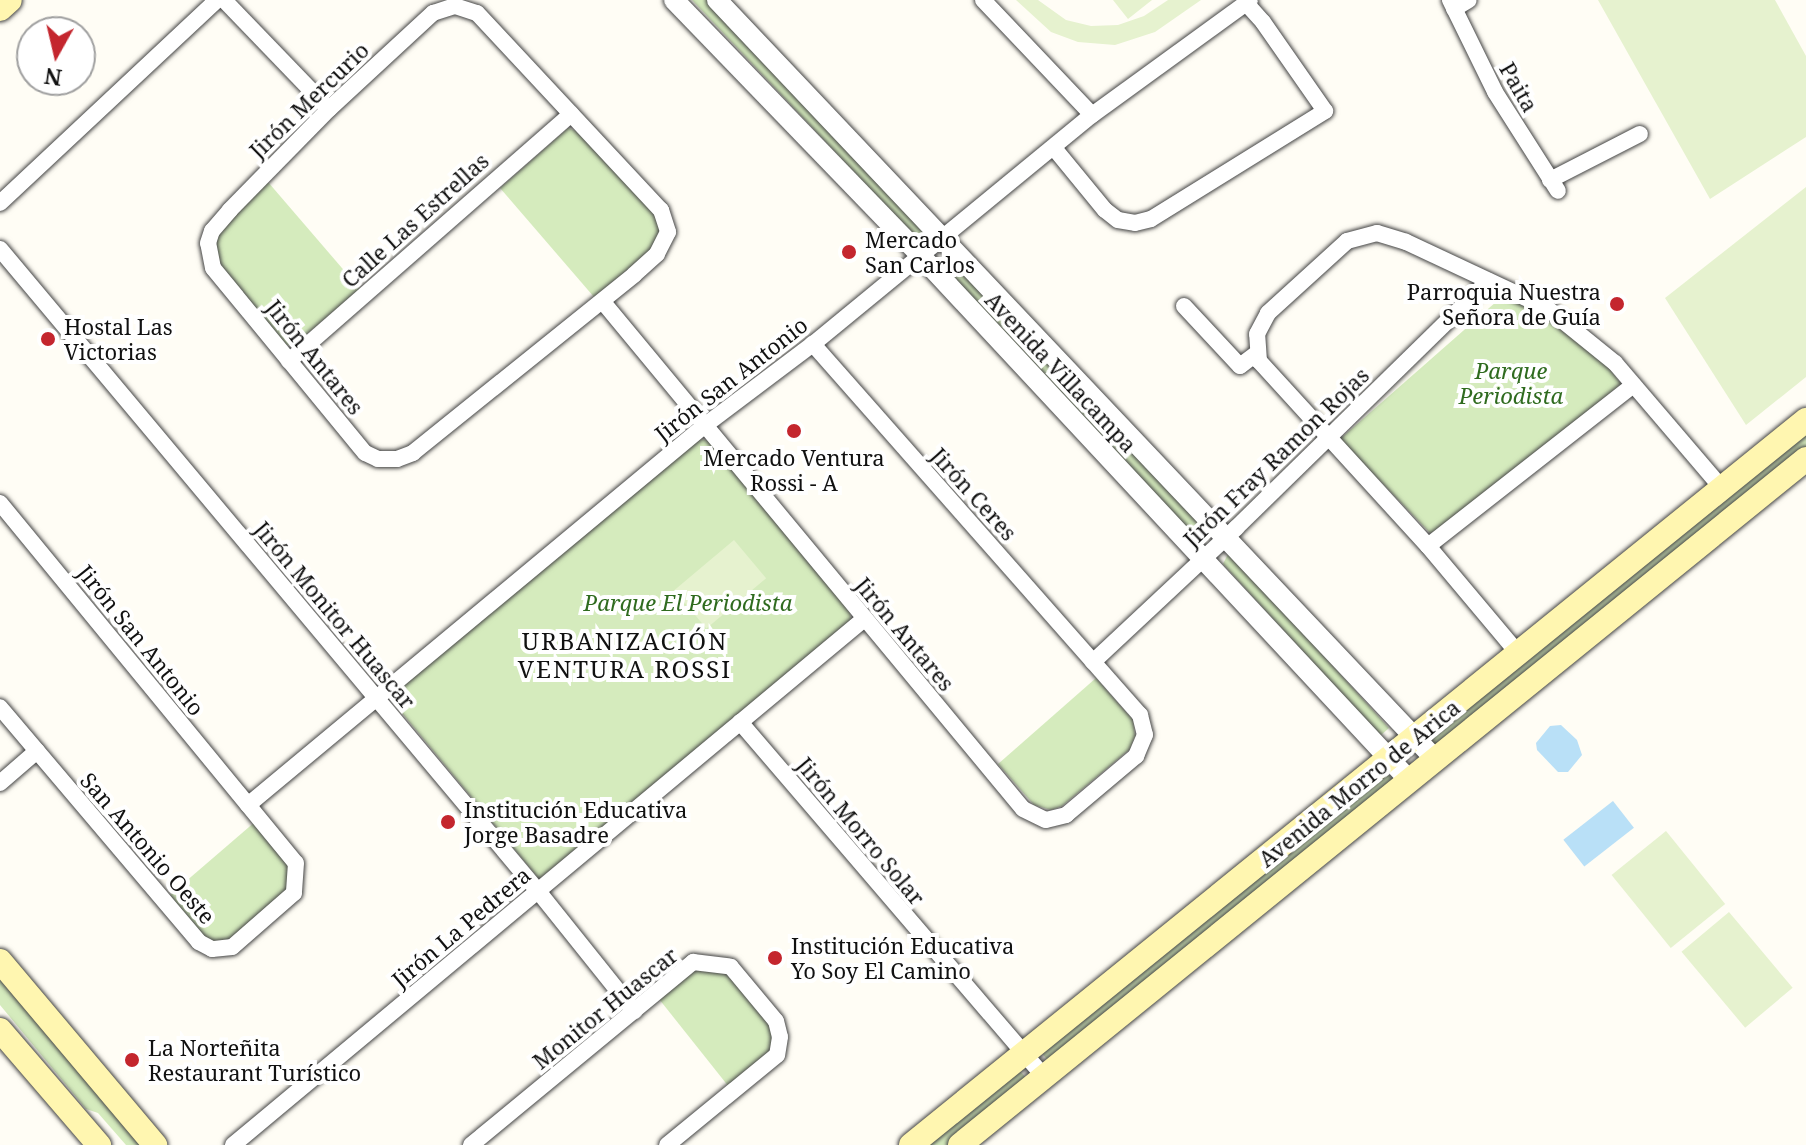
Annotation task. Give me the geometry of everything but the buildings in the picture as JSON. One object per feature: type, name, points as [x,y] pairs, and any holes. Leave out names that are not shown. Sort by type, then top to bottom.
[{"type":"main road","points":[[0,9],[10,0]]},
{"type":"main road","name":"Avenida Morro de Arica","points":[[911,1145],[1806,420]]},
{"type":"main road","name":"Avenida Morro de Arica","points":[[960,1145],[1806,459]]},
{"type":"main road","points":[[0,961],[155,1145]]},
{"type":"main road","points":[[0,1030],[99,1145]]},
{"type":"street","points":[[0,203],[217,0]]},
{"type":"street","points":[[224,0],[329,109]]},
{"type":"street","name":"Avenida Villacampa","points":[[674,0],[920,255],[1387,760],[1409,780]]},
{"type":"street","name":"Avenida Villacampa","points":[[717,0],[1435,759]]},
{"type":"street","points":[[983,0],[1092,115]]},
{"type":"street","points":[[1452,4],[1469,0]]},
{"type":"street","points":[[1054,148],[1105,210],[1118,220],[1135,223],[1151,219],[1325,111],[1248,2]]},
{"type":"street","name":"Jirón San Antonio","points":[[248,805],[704,426],[813,344],[1092,115],[1248,2]]},
{"type":"street","name":"Paita","points":[[1452,4],[1495,92],[1554,186],[1640,134]]},
{"type":"street","name":"Jirón Mercurio","points":[[208,243],[212,231],[230,210],[329,109],[433,13],[455,6]]},
{"type":"street","name":"Jirón Antares","points":[[208,243],[213,268],[365,453],[378,459],[397,459],[413,453],[603,302],[657,254],[666,241],[668,222],[661,210],[477,13],[455,6]]},
{"type":"street","name":"Calle Las Estrellas","points":[[289,361],[571,114]]},
{"type":"street","points":[[1517,652],[1428,546],[1327,439],[1256,354],[1257,334],[1268,313],[1347,241],[1362,234],[1377,233],[1406,242],[1547,308],[1591,340],[1721,487]]},
{"type":"street","name":"Jirón Monitor Huascar","points":[[0,249],[538,891],[634,1011]]},
{"type":"street","name":"Jirón Fray Ramon Rojas","points":[[1098,667],[1202,559],[1488,281]]},
{"type":"street","name":"Jirón Antares","points":[[603,302],[863,620],[1023,809],[1046,820],[1066,815],[1136,756],[1143,746],[1144,724],[1140,715],[1098,667]]},
{"type":"street","points":[[1184,306],[1238,365],[1256,354]]},
{"type":"street","name":"Jirón Ceres","points":[[813,344],[1098,667]]},
{"type":"street","points":[[1428,546],[1633,385]]},
{"type":"street","name":"Jirón San Antonio","points":[[0,503],[296,863]]},
{"type":"street","name":"Jirón La Pedrera","points":[[233,1145],[863,620]]},
{"type":"street","name":"San Antonio Oeste","points":[[0,707],[199,942],[212,949],[232,947],[286,902],[294,893],[296,863]]},
{"type":"street","name":"Jirón Morro Solar","points":[[740,722],[1021,1054],[1044,1077]]},
{"type":"street","points":[[0,783],[37,751]]},
{"type":"street","name":"Monitor Huascar","points":[[471,1145],[693,962],[711,961],[731,967],[776,1021],[780,1037],[777,1055],[667,1145]]},
{"type":"green space","points":[[692,0],[709,0],[925,232],[917,239]]},
{"type":"green space","points":[[1016,0],[1038,0],[1066,20],[1091,26],[1118,25],[1144,16],[1168,0],[1201,0],[1155,32],[1115,45],[1078,42],[1051,32]]},
{"type":"green space","points":[[1113,0],[1152,0],[1128,19]]},
{"type":"green space","points":[[1598,0],[1775,0],[1806,56],[1806,137],[1710,199]]},
{"type":"green space","points":[[568,128],[576,131],[661,218],[664,227],[652,250],[594,297],[500,188]]},
{"type":"green space","points":[[268,182],[360,289],[294,345],[286,345],[218,267],[213,245],[218,232]]},
{"type":"green space","points":[[1806,187],[1806,377],[1746,425],[1665,298]]},
{"type":"green space","points":[[951,255],[1209,532],[1199,542],[941,265]]},
{"type":"green space","name":"Parque Periodista","points":[[1505,294],[1544,315],[1606,364],[1621,384],[1441,531],[1430,533],[1340,439]]},
{"type":"green space","points":[[1806,430],[1806,447],[1437,747],[1427,734]]},
{"type":"green space","name":"Parque El Periodista","points":[[700,439],[710,441],[850,612],[851,623],[539,879],[392,701],[394,693]]},
{"type":"green space","points":[[734,540],[766,578],[706,628],[674,590]]},
{"type":"green space","points":[[1228,554],[1389,728],[1380,736],[1223,564]]},
{"type":"green space","points":[[1096,678],[1133,720],[1135,736],[1130,749],[1062,806],[1051,810],[1034,805],[998,764]]},
{"type":"green space","points":[[1385,771],[1397,783],[1050,1063],[1041,1052]]},
{"type":"green space","points":[[256,821],[294,867],[295,882],[236,938],[214,943],[202,938],[170,895]]},
{"type":"green space","points":[[1666,831],[1725,904],[1671,948],[1612,875]]},
{"type":"green space","points":[[1729,912],[1793,988],[1745,1028],[1682,952]]},
{"type":"green space","points":[[695,966],[733,972],[772,1022],[773,1052],[729,1087],[659,999]]},
{"type":"green space","points":[[0,975],[141,1145],[126,1145],[98,1113],[86,1109],[0,1005]]},
{"type":"green space","points":[[1019,1070],[1028,1080],[948,1145],[926,1145]]},
{"type":"water","points":[[1561,725],[1577,740],[1582,755],[1568,772],[1558,772],[1537,750],[1536,743],[1550,726]]},
{"type":"water","points":[[1613,801],[1634,828],[1584,867],[1563,840]]},
{"type":"place","name":"Mercado San Carlos","points":[[849,252]]},
{"type":"place","name":"Parroquia Nuestra Señora de Guía","points":[[1617,304]]},
{"type":"place","name":"Hostal Las Victorias","points":[[48,339]]},
{"type":"place","name":"Mercado Ventura Rossi - A","points":[[794,431]]},
{"type":"place","name":"Institución Educativa Jorge Basadre","points":[[448,822]]},
{"type":"place","name":"Institución Educativa Yo Soy El Camino","points":[[775,958]]},
{"type":"place","name":"La Norteñita Restaurant Turístico","points":[[132,1060]]},
{"type":"district","name":"URBANIZACIÓN VENTURA ROSSI","points":[[625,655]]}]
